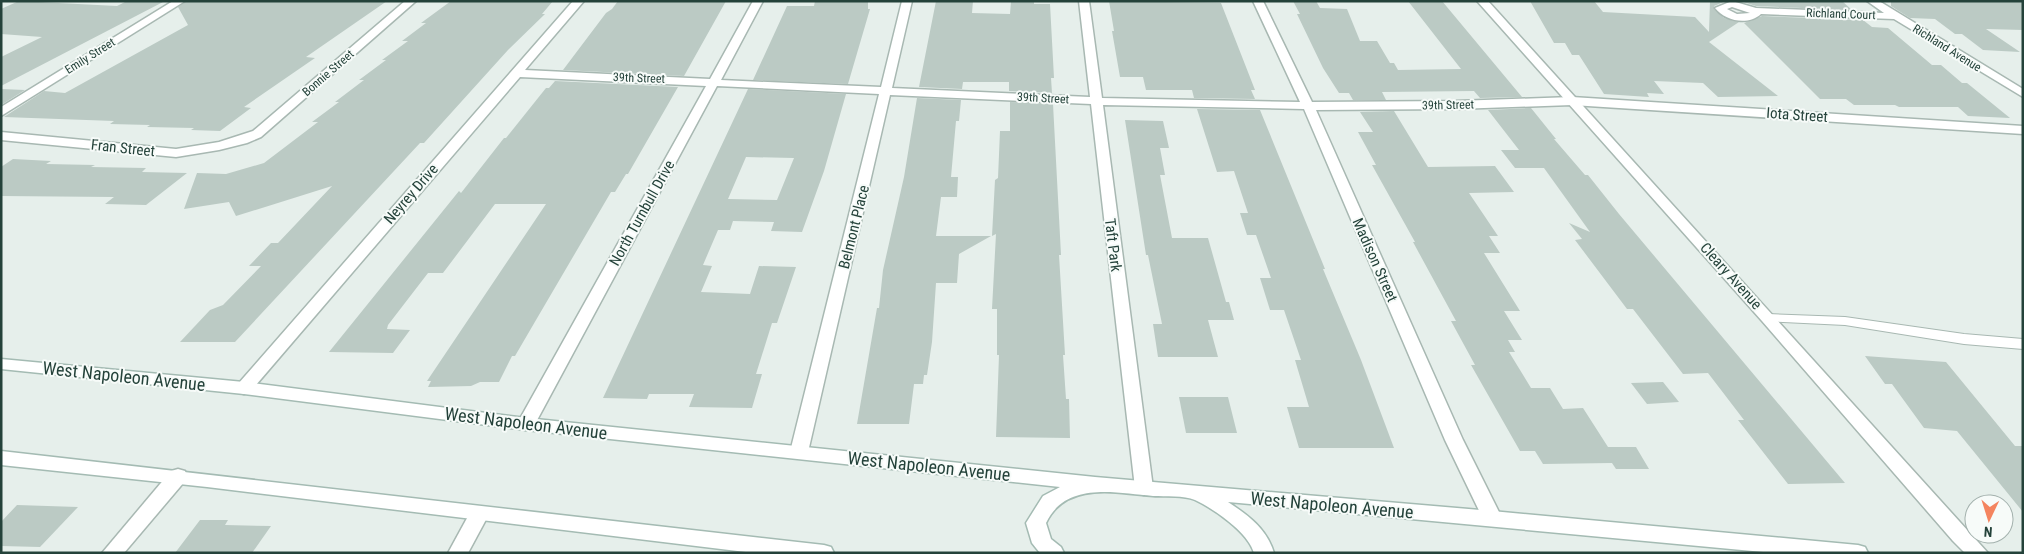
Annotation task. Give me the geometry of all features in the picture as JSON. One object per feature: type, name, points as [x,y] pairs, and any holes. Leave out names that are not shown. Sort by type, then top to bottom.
[{"type":"street","name":"Emily Street","points":[[1,112],[180,1]]},
{"type":"street","name":"Bonnie Street","points":[[243,140],[257,134],[411,1]]},
{"type":"street","name":"Neyrey Drive","points":[[244,388],[579,1]]},
{"type":"street","name":"North Turnbull Drive","points":[[526,424],[758,1]]},
{"type":"street","name":"Belmont Place","points":[[798,452],[907,1]]},
{"type":"street","name":"Taft Park","points":[[1084,1],[1094,100],[1144,488]]},
{"type":"street","name":"Madison Street","points":[[1258,1],[1308,106],[1454,440],[1492,518]]},
{"type":"street","name":"Cleary Avenue","points":[[1482,1],[1768,318],[1960,536],[1978,553]]},
{"type":"street","name":"Richland Avenue","points":[[1872,1],[2023,94]]},
{"type":"street","name":"Richland Court","points":[[1754,11],[1897,16]]},
{"type":"street","name":"39th Street","points":[[515,73],[1135,103],[1308,106],[1456,105],[1572,101]]},
{"type":"street","name":"Iota Street","points":[[1572,101],[2023,130]]},
{"type":"street","name":"Fran Street","points":[[1,136],[176,153],[220,146],[243,140]]},
{"type":"street","name":"West Napoleon Avenue","points":[[1,364],[244,388],[526,424],[1095,484],[1492,518],[1858,553]]},
{"type":"street","points":[[1,458],[178,476],[788,551],[824,553]]},
{"type":"street","points":[[112,553],[178,476]]},
{"type":"street","points":[[1054,553],[1042,543],[1036,523],[1044,506],[1060,494],[1095,484]]},
{"type":"street","points":[[1201,494],[1254,532],[1264,548],[1264,553]]},
{"type":"street","points":[[458,553],[479,514]]},
{"type":"lane","points":[[1768,318],[1845,321],[1964,339],[2023,344]]},
{"type":"building","points":[[19,1],[117,6],[127,1],[163,2],[1,86],[1,57],[42,37],[1,34],[1,9]]},
{"type":"building","points":[[187,1],[387,1],[306,57],[315,58],[244,107],[251,108],[220,131],[191,130],[194,128],[147,127],[150,125],[110,124],[114,121],[4,117],[44,91],[65,93],[188,25],[178,7]]},
{"type":"building","points":[[451,1],[553,1],[542,14],[545,14],[508,50],[424,143],[420,143],[235,342],[180,342],[210,310],[223,305],[261,266],[249,266],[271,243],[278,243],[332,186],[236,216],[229,202],[184,209],[197,173],[226,174],[264,163],[318,122],[312,122],[339,102],[335,102],[364,80],[359,80],[386,60],[382,60],[408,41],[402,41],[426,23],[421,23]]},
{"type":"building","points":[[618,1],[726,1],[684,76],[563,70],[606,13]]},
{"type":"building","points":[[815,1],[868,1],[868,9],[870,9],[848,84],[753,80],[787,6],[814,6]]},
{"type":"building","points":[[936,1],[973,1],[972,13],[1010,14],[1011,1],[1034,1],[1034,4],[1050,4],[1054,78],[1051,78],[1052,93],[1009,91],[1009,82],[963,82],[962,89],[919,87]]},
{"type":"building","points":[[1109,1],[1221,3],[1255,90],[1251,90],[1255,99],[1194,98],[1192,90],[1146,90],[1143,77],[1120,77]]},
{"type":"building","points":[[1293,1],[1316,1],[1320,8],[1347,9],[1360,41],[1377,41],[1390,63],[1394,63],[1398,70],[1461,69],[1408,1],[1442,1],[1522,97],[1480,98],[1474,91],[1382,92],[1386,100],[1353,100],[1349,93],[1339,93],[1323,68],[1297,14],[1300,14]]},
{"type":"building","points":[[1530,1],[1594,1],[1603,12],[1695,17],[1709,32],[1710,1],[1726,1],[1714,6],[1714,9],[1724,18],[1739,22],[1709,42],[1778,96],[1718,97],[1703,83],[1654,81],[1664,94],[1647,93],[1649,97],[1604,94],[1579,55],[1572,55],[1565,43],[1554,43]]},
{"type":"building","points":[[1740,1],[1842,1],[1852,10],[1756,6]]},
{"type":"building","points":[[1891,1],[2023,1],[2023,30],[1986,29],[2020,52],[1983,50],[1962,34],[1955,34],[1935,19],[1910,18],[1891,6]]},
{"type":"building","points":[[1762,16],[1863,20],[1872,27],[1888,28],[1932,65],[1941,65],[1962,83],[1967,83],[2010,118],[1968,116],[1958,107],[1854,105],[1846,99],[1820,99],[1744,23]]},
{"type":"building","points":[[555,81],[678,87],[628,174],[626,174],[615,192],[611,192],[515,356],[512,356],[499,382],[480,382],[471,386],[428,387],[431,381],[427,381],[546,204],[495,204],[443,273],[428,273],[388,325],[387,329],[410,330],[393,353],[329,352],[459,191],[461,193],[504,138],[506,138],[546,88],[549,88]]},
{"type":"building","points":[[1,89],[25,90],[1,105]]},
{"type":"building","points":[[748,89],[846,94],[824,171],[802,232],[771,231],[774,222],[733,221],[730,230],[718,230],[703,265],[712,266],[701,292],[750,294],[759,266],[796,267],[777,323],[772,323],[756,374],[762,374],[752,408],[689,407],[694,394],[649,394],[647,399],[603,398]],"holes":[[[746,157],[794,158],[777,200],[728,199]]]},
{"type":"building","points":[[917,98],[961,100],[959,121],[956,121],[951,177],[958,177],[957,197],[941,197],[936,236],[991,236],[959,254],[957,283],[936,283],[932,342],[927,375],[924,375],[923,384],[914,384],[909,424],[857,424],[877,308],[879,308],[883,270],[904,177]]},
{"type":"building","points":[[1010,102],[1053,104],[1065,355],[1063,355],[1066,399],[1069,399],[1070,438],[996,437],[999,355],[997,355],[997,309],[992,309],[996,234],[992,236],[995,180],[998,178],[1000,131],[1010,131]]},
{"type":"building","points":[[1531,108],[1556,139],[1554,139],[1585,175],[1588,175],[1845,483],[1788,484],[1738,420],[1744,420],[1708,373],[1683,374],[1633,309],[1627,309],[1575,240],[1582,239],[1569,223],[1590,232],[1544,168],[1515,168],[1501,150],[1519,150],[1488,110]]},
{"type":"building","points":[[1197,109],[1260,110],[1325,269],[1323,269],[1361,360],[1394,448],[1299,448],[1287,407],[1309,407],[1295,360],[1301,360],[1284,310],[1270,310],[1260,278],[1271,278],[1256,235],[1247,235],[1240,213],[1248,213],[1234,171],[1217,172]]},
{"type":"building","points":[[1394,111],[1428,167],[1495,166],[1514,192],[1469,193],[1498,236],[1489,236],[1500,253],[1484,253],[1520,311],[1504,311],[1522,340],[1508,340],[1515,352],[1509,352],[1531,388],[1550,388],[1563,409],[1583,408],[1608,447],[1636,447],[1649,469],[1616,469],[1612,463],[1543,464],[1535,451],[1520,451],[1471,365],[1475,365],[1451,321],[1456,321],[1372,165],[1376,165],[1358,132],[1373,132],[1360,112]]},
{"type":"building","points":[[1125,120],[1163,121],[1169,148],[1160,148],[1165,175],[1160,175],[1172,238],[1208,238],[1226,302],[1229,302],[1234,320],[1208,320],[1218,357],[1158,357],[1153,324],[1162,324],[1148,255],[1146,255]]},
{"type":"building","points":[[13,159],[51,161],[46,164],[146,168],[142,172],[187,173],[146,205],[105,204],[114,197],[1,196],[1,167]]},
{"type":"building","points":[[1865,356],[1946,362],[2015,446],[2023,446],[2023,512],[2014,501],[2014,494],[2008,494],[1957,431],[1924,428],[1892,384],[1885,384]]},
{"type":"building","points":[[1663,382],[1679,402],[1647,404],[1631,383]]},
{"type":"building","points":[[1179,397],[1228,397],[1237,433],[1186,433]]},
{"type":"building","points":[[17,505],[78,507],[40,547],[1,546],[1,522]]},
{"type":"building","points":[[200,520],[228,520],[225,525],[271,526],[252,553],[175,553]]}]
